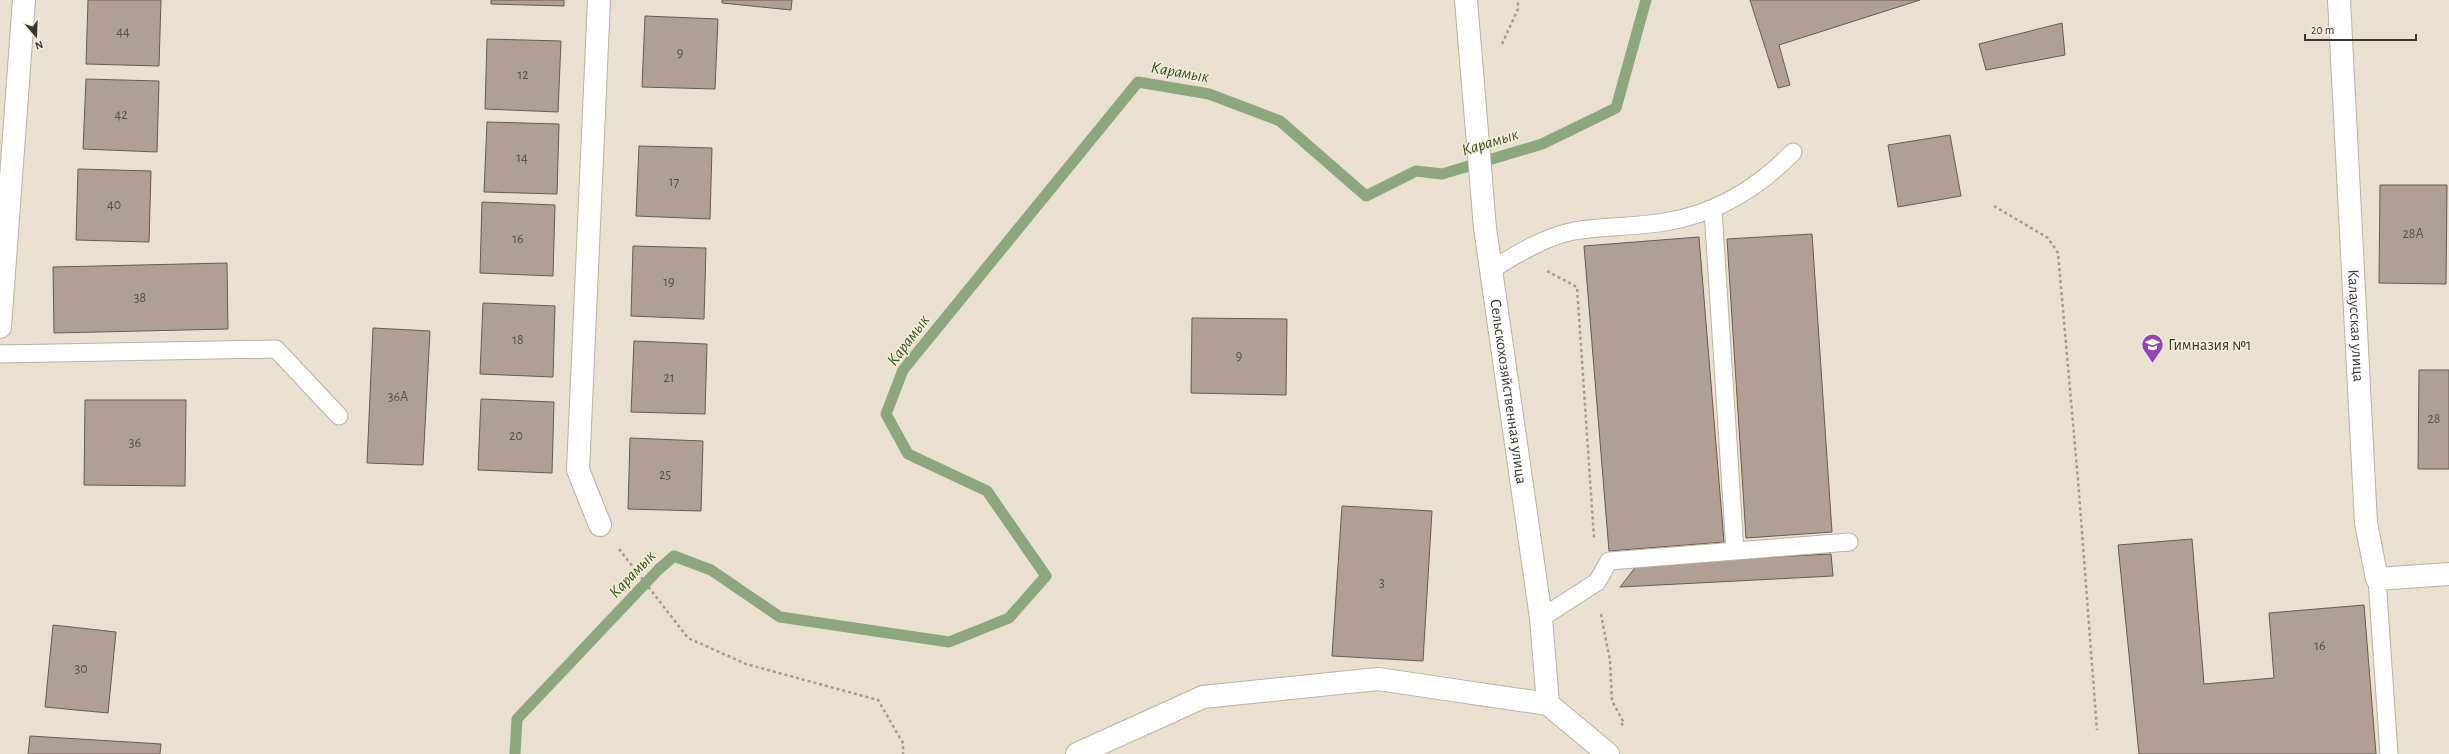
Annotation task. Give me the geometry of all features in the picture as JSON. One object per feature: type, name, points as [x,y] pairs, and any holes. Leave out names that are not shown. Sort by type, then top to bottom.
[{"type":"street","points":[[0,328],[24,0]]},
{"type":"street","points":[[599,0],[578,470],[600,526]]},
{"type":"street","name":"Сельскохозяйственная улица","points":[[1466,0],[1485,228],[1541,618],[1548,704]]},
{"type":"street","name":"Калаусская улица","points":[[2339,0],[2366,523],[2378,579]]},
{"type":"street","points":[[2378,579],[2449,574]]},
{"type":"street","points":[[1077,754],[1203,697],[1378,679],[1548,704],[1601,748]]},
{"type":"lane","points":[[1491,270],[1546,239],[1574,231],[1665,222],[1712,210],[1773,173],[1793,152]]},
{"type":"lane","points":[[1712,210],[1735,551]]},
{"type":"lane","points":[[0,354],[276,349],[339,416]]},
{"type":"lane","points":[[1541,618],[1597,582],[1609,561],[1850,542]]},
{"type":"lane","points":[[2378,579],[2389,754]]},
{"type":"path","points":[[1500,50],[1518,9],[1518,0]]},
{"type":"path","points":[[1994,206],[2048,238],[2058,253],[2078,480],[2097,730]]},
{"type":"path","points":[[1516,255],[1577,287],[1598,598],[1610,661],[1612,701],[1624,723],[1601,748]]},
{"type":"path","points":[[600,526],[688,638],[746,664],[878,700],[902,743],[903,754]]},
{"type":"building","points":[[88,0],[161,0],[159,66],[86,64]]},
{"type":"building","points":[[491,0],[564,0],[564,6],[491,4]]},
{"type":"building","points":[[722,0],[792,0],[791,10],[722,3]]},
{"type":"building","points":[[1750,0],[1920,0],[1779,45],[1790,85],[1778,88]]},
{"type":"building","points":[[645,16],[718,19],[715,89],[642,87]]},
{"type":"building","points":[[2062,23],[2065,55],[1986,70],[1979,44]]},
{"type":"building","points":[[487,39],[561,41],[558,112],[485,109]]},
{"type":"building","points":[[86,79],[159,81],[157,152],[83,149]]},
{"type":"building","points":[[487,122],[559,124],[557,194],[484,192]]},
{"type":"building","points":[[1950,135],[1961,196],[1898,207],[1888,145]]},
{"type":"building","points":[[639,146],[712,148],[710,219],[636,216]]},
{"type":"building","points":[[78,169],[151,171],[149,242],[76,240]]},
{"type":"building","points":[[2380,185],[2447,185],[2446,284],[2379,283]]},
{"type":"building","points":[[482,202],[555,205],[553,276],[480,273]]},
{"type":"building","points":[[1812,234],[1832,532],[1746,538],[1727,239]]},
{"type":"building","points":[[1699,237],[1724,542],[1609,551],[1584,246]]},
{"type":"building","points":[[633,246],[706,248],[704,319],[631,316]]},
{"type":"building","points":[[227,263],[228,329],[54,333],[53,267]]},
{"type":"building","points":[[483,303],[555,306],[553,377],[480,374]]},
{"type":"building","points":[[1192,318],[1287,319],[1286,395],[1191,393]]},
{"type":"building","points":[[373,328],[430,331],[423,465],[367,463]]},
{"type":"building","points":[[634,341],[707,344],[705,414],[631,412]]},
{"type":"building","points":[[2419,370],[2449,370],[2449,469],[2418,469]]},
{"type":"building","points":[[481,399],[554,402],[552,473],[478,470]]},
{"type":"building","points":[[85,400],[186,400],[185,486],[84,485]]},
{"type":"building","points":[[630,438],[703,441],[701,511],[628,509]]},
{"type":"building","points":[[1342,506],[1432,511],[1423,661],[1332,656]]},
{"type":"building","points":[[2192,539],[2204,684],[2274,678],[2269,613],[2364,605],[2376,754],[2139,754],[2118,545]]},
{"type":"building","points":[[1831,554],[1833,576],[1620,587],[1638,564]]},
{"type":"building","points":[[53,625],[116,632],[108,713],[45,707]]},
{"type":"building","points":[[30,736],[161,744],[160,754],[28,754]]},
{"type":"waterway","name":"Карамык","points":[[515,754],[517,719],[659,569],[674,556],[711,570],[780,617],[949,642],[1009,618],[1046,576],[987,491],[908,454],[886,414],[903,370],[1138,82],[1209,94],[1280,121],[1366,196],[1416,171],[1442,174],[1542,144],[1616,108],[1646,0]]},
{"type":"place","name":"Гимназия №1","points":[[2153,364]]}]
